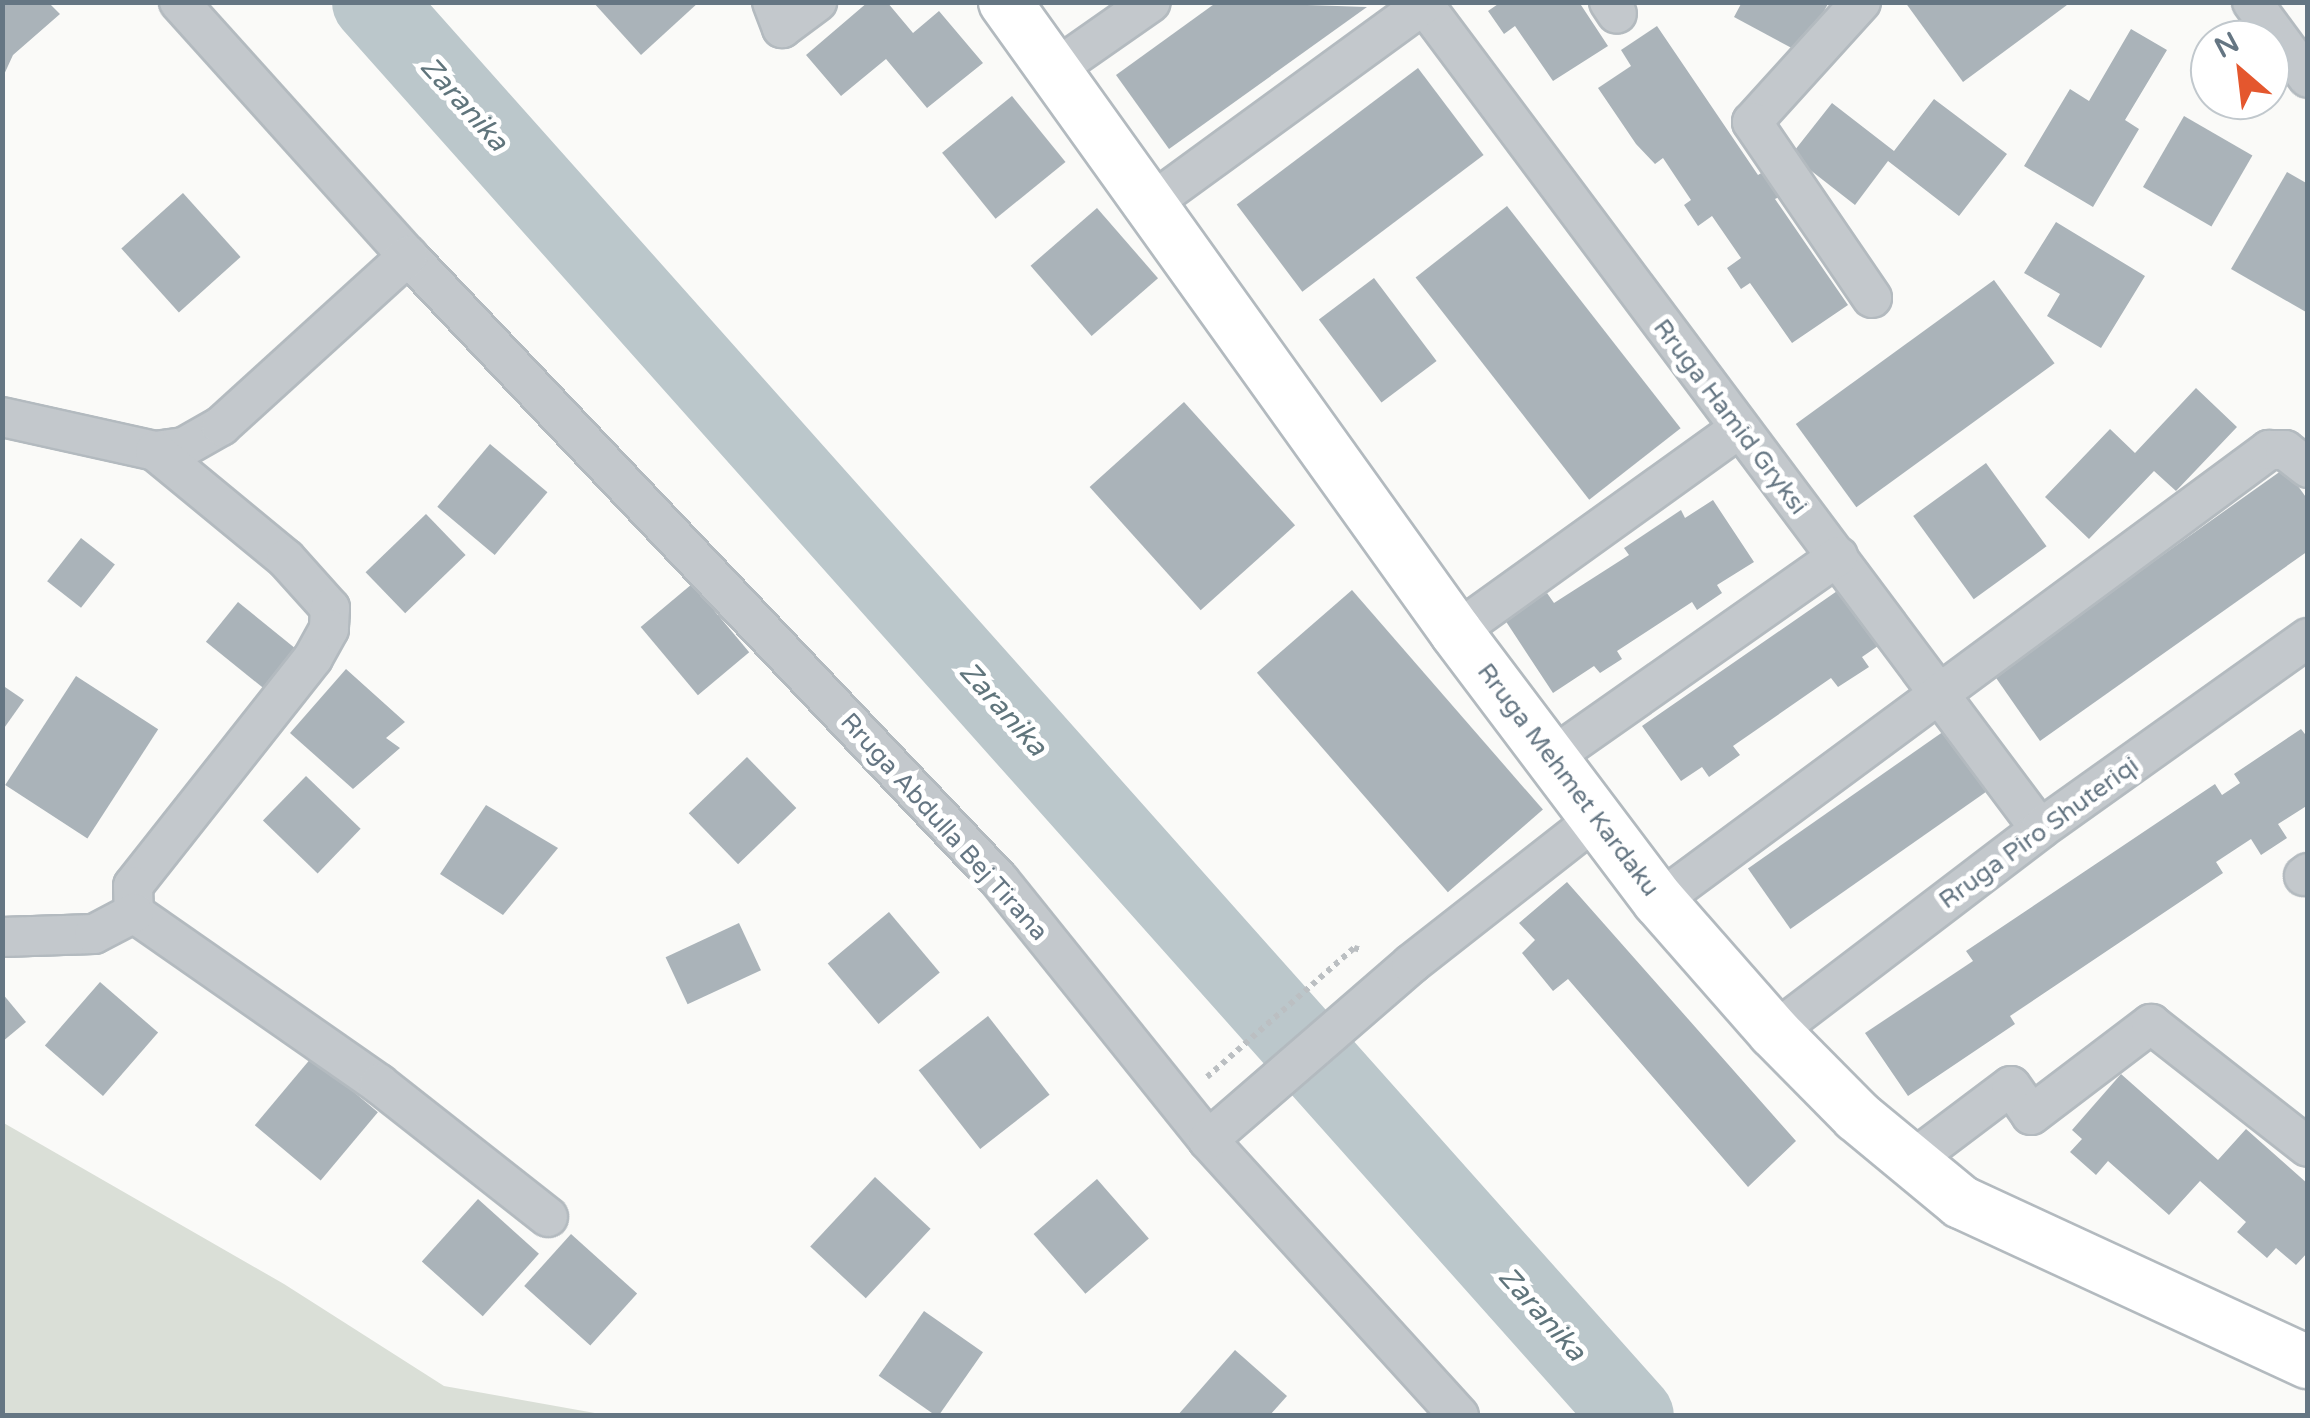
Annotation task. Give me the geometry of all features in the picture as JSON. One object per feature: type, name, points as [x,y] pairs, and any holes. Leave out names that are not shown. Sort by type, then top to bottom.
[{"type":"street","name":"Rruga Abdulla Bej Tirana","points":[[179,2],[408,256],[1000,881],[1208,1140],[1459,1416]]},
{"type":"street","points":[[772,2],[782,28],[816,2]]},
{"type":"street","name":"Rruga Mehmet Kardaku","points":[[1005,2],[1456,632],[1659,901],[1774,1032],[1910,1162],[1961,1202],[2308,1362]]},
{"type":"street","points":[[1054,70],[1150,2]]},
{"type":"street","points":[[1860,2],[1752,122],[1872,298]]},
{"type":"street","points":[[2252,2],[2308,78]]},
{"type":"street","points":[[1150,204],[1422,4]]},
{"type":"street","name":"Rruga Hamid Gryksi","points":[[1422,4],[1737,430],[1838,556],[2040,829]]},
{"type":"street","points":[[2,416],[155,451],[184,446],[221,426],[408,256]]},
{"type":"street","points":[[1456,632],[1737,430]]},
{"type":"street","points":[[1659,901],[2269,450],[2285,450],[2308,468]]},
{"type":"street","points":[[155,451],[286,559],[330,608],[329,628],[312,658],[133,886],[134,913],[174,948],[379,1084],[548,1217]]},
{"type":"street","points":[[1552,758],[1838,556]]},
{"type":"street","name":"Rruga Piro Shuteriqi","points":[[1774,1032],[2040,829],[2308,638]]},
{"type":"street","points":[[1208,1140],[1411,964],[1596,818]]},
{"type":"street","points":[[2,937],[94,934],[134,913]]},
{"type":"street","points":[[1910,1162],[2011,1086],[2031,1114],[2151,1024],[2308,1147]]},
{"type":"path","points":[[1228,1059],[1354,948]]},
{"type":"shaded area","points":[[2,1122],[284,1284],[444,1386],[606,1415],[3,1415]]},
{"type":"building","points":[[2,2],[48,2],[60,14],[13,55],[2,79]]},
{"type":"building","points":[[593,2],[699,2],[641,55]]},
{"type":"building","points":[[868,2],[887,2],[913,33],[939,11],[983,63],[927,108],[886,59],[841,96],[806,55]]},
{"type":"building","points":[[1217,2],[1367,7],[1169,149],[1116,75]]},
{"type":"building","points":[[1501,2],[1579,2],[1608,46],[1553,81],[1515,26],[1504,34],[1488,11]]},
{"type":"building","points":[[1742,2],[1829,2],[1801,53],[1734,17]]},
{"type":"building","points":[[1905,2],[2071,2],[1963,82]]},
{"type":"building","points":[[1657,26],[1758,175],[1768,169],[1785,194],[1775,199],[1848,305],[1792,343],[1750,283],[1741,289],[1727,268],[1741,258],[1712,216],[1698,226],[1684,205],[1691,200],[1663,158],[1655,164],[1636,144],[1598,88],[1631,66],[1621,50]]},
{"type":"building","points":[[2131,29],[2167,50],[2125,120],[2139,129],[2093,207],[2024,166],[2070,89],[2089,101]]},
{"type":"building","points":[[1418,68],[1484,155],[1302,292],[1237,205]]},
{"type":"building","points":[[1012,96],[1065,162],[996,219],[942,153]]},
{"type":"building","points":[[1934,99],[2007,154],[1959,216],[1888,161],[1855,205],[1791,155],[1832,103],[1894,151]]},
{"type":"building","points":[[2184,116],[2252,156],[2211,227],[2143,187]]},
{"type":"building","points":[[2287,172],[2308,184],[2306,312],[2231,269]]},
{"type":"building","points":[[183,193],[241,257],[179,312],[121,249]]},
{"type":"building","points":[[1507,206],[1681,428],[1589,500],[1416,277]]},
{"type":"building","points":[[1097,208],[1158,278],[1092,336],[1031,266]]},
{"type":"building","points":[[2056,222],[2145,276],[2101,348],[2047,316],[2060,294],[2024,273]]},
{"type":"building","points":[[1374,278],[1437,361],[1381,403],[1319,320]]},
{"type":"building","points":[[1994,280],[2055,363],[1856,507],[1796,424]]},
{"type":"building","points":[[2196,388],[2237,427],[2176,491],[2154,471],[2089,539],[2045,497],[2110,429],[2135,453]]},
{"type":"building","points":[[1184,402],[1295,525],[1201,610],[1090,487]]},
{"type":"building","points":[[490,444],[547,492],[495,555],[437,507]]},
{"type":"building","points":[[1986,463],[2047,546],[1974,599],[1913,516]]},
{"type":"building","points":[[2285,468],[2308,500],[2308,551],[2040,741],[1994,675]]},
{"type":"building","points":[[1713,500],[1754,562],[1717,585],[1722,593],[1697,610],[1692,602],[1617,651],[1622,659],[1600,673],[1594,666],[1553,693],[1505,620],[1547,593],[1554,603],[1629,555],[1624,548],[1681,510],[1685,518]]},
{"type":"building","points":[[426,514],[466,555],[405,613],[366,572]]},
{"type":"building","points":[[81,538],[115,564],[81,608],[47,581]]},
{"type":"building","points":[[692,584],[749,652],[698,695],[641,627]]},
{"type":"building","points":[[1840,589],[1878,646],[1862,657],[1869,667],[1838,687],[1831,678],[1733,746],[1740,755],[1709,777],[1702,767],[1681,781],[1642,726]]},
{"type":"building","points":[[1352,590],[1543,810],[1448,892],[1257,673]]},
{"type":"building","points":[[238,602],[301,653],[269,693],[206,642]]},
{"type":"building","points":[[346,669],[405,722],[386,738],[400,748],[353,789],[290,733]]},
{"type":"building","points":[[76,676],[158,729],[87,838],[5,785]]},
{"type":"building","points":[[2,685],[24,700],[2,731]]},
{"type":"building","points":[[1947,729],[1989,790],[1790,929],[1748,868]]},
{"type":"building","points":[[2301,729],[2308,738],[2308,805],[2278,824],[2287,838],[2261,855],[2251,839],[2216,862],[2223,873],[2010,1016],[2015,1024],[1908,1096],[1865,1033],[1973,961],[1966,951],[2215,784],[2222,795],[2240,783],[2234,774]]},
{"type":"building","points":[[747,757],[796,808],[738,864],[689,813]]},
{"type":"building","points":[[306,776],[361,829],[318,873],[263,821]]},
{"type":"building","points":[[486,805],[558,848],[503,915],[440,874]]},
{"type":"building","points":[[1567,882],[1796,1141],[1748,1187],[1568,979],[1553,991],[1522,953],[1535,940],[1519,923]]},
{"type":"building","points":[[889,912],[940,973],[878,1024],[828,963]]},
{"type":"building","points":[[739,923],[761,970],[688,1004],[666,957]]},
{"type":"building","points":[[100,982],[158,1033],[103,1096],[45,1045]]},
{"type":"building","points":[[2,993],[26,1022],[2,1042]]},
{"type":"building","points":[[988,1016],[1050,1095],[980,1149],[919,1070]]},
{"type":"building","points":[[312,1057],[378,1112],[321,1180],[255,1125]]},
{"type":"building","points":[[2121,1074],[2218,1160],[2246,1129],[2308,1184],[2308,1252],[2296,1265],[2276,1248],[2267,1258],[2237,1232],[2246,1222],[2200,1181],[2169,1215],[2108,1161],[2096,1175],[2070,1152],[2082,1139],[2072,1130]]},
{"type":"building","points":[[875,1177],[931,1229],[866,1298],[810,1246]]},
{"type":"building","points":[[1097,1179],[1149,1239],[1085,1294],[1034,1234]]},
{"type":"building","points":[[478,1199],[539,1254],[483,1316],[422,1261]]},
{"type":"building","points":[[571,1234],[637,1294],[590,1346],[524,1286]]},
{"type":"building","points":[[924,1311],[983,1352],[938,1416],[879,1376]]},
{"type":"building","points":[[1235,1350],[1287,1396],[1269,1416],[1177,1416]]},
{"type":"waterway","name":"Zaranika","points":[[373,2],[1633,1416]]}]
